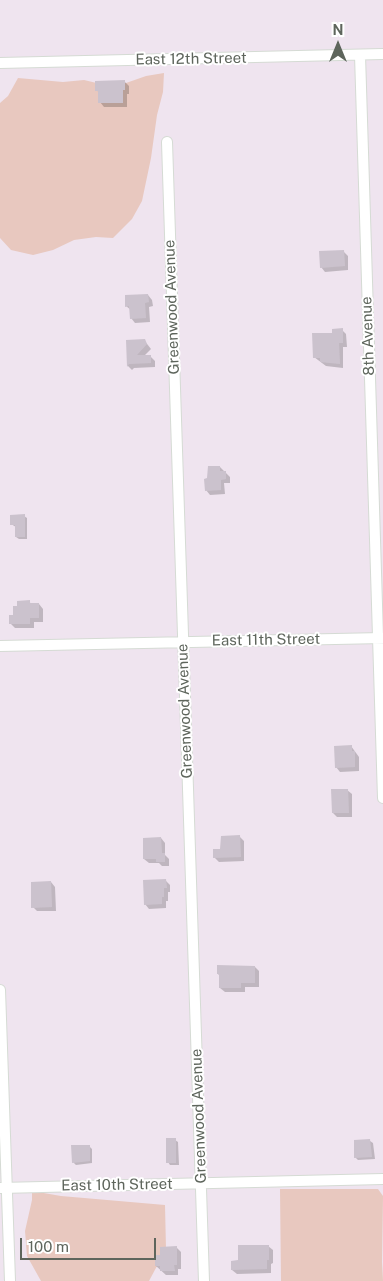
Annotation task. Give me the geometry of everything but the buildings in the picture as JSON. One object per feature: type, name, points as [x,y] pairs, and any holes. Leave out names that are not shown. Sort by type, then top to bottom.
[{"type":"street","name":"East 12th Street","points":[[0,63],[383,54]]},
{"type":"street","name":"8th Avenue","points":[[360,55],[380,638],[383,798]]},
{"type":"street","name":"Greenwood Avenue","points":[[167,142],[204,1281]]},
{"type":"street","name":"East 11th Street","points":[[0,646],[380,638]]},
{"type":"street","points":[[0,990],[4,1188],[10,1281]]},
{"type":"street","name":"East 10th Street","points":[[4,1188],[383,1179]]},
{"type":"shaded area","points":[[164,73],[163,92],[157,115],[142,201],[132,219],[113,238],[96,237],[74,240],[53,250],[33,255],[11,250],[0,238],[0,103],[8,96],[18,78],[63,82],[84,80],[105,85],[126,83],[146,76]]},
{"type":"shaded area","points":[[280,1189],[378,1189],[383,1196],[383,1281],[281,1281]]},
{"type":"shaded area","points":[[32,1191],[61,1196],[165,1205],[166,1249],[149,1281],[41,1281],[27,1256],[25,1231],[32,1200]]}]
